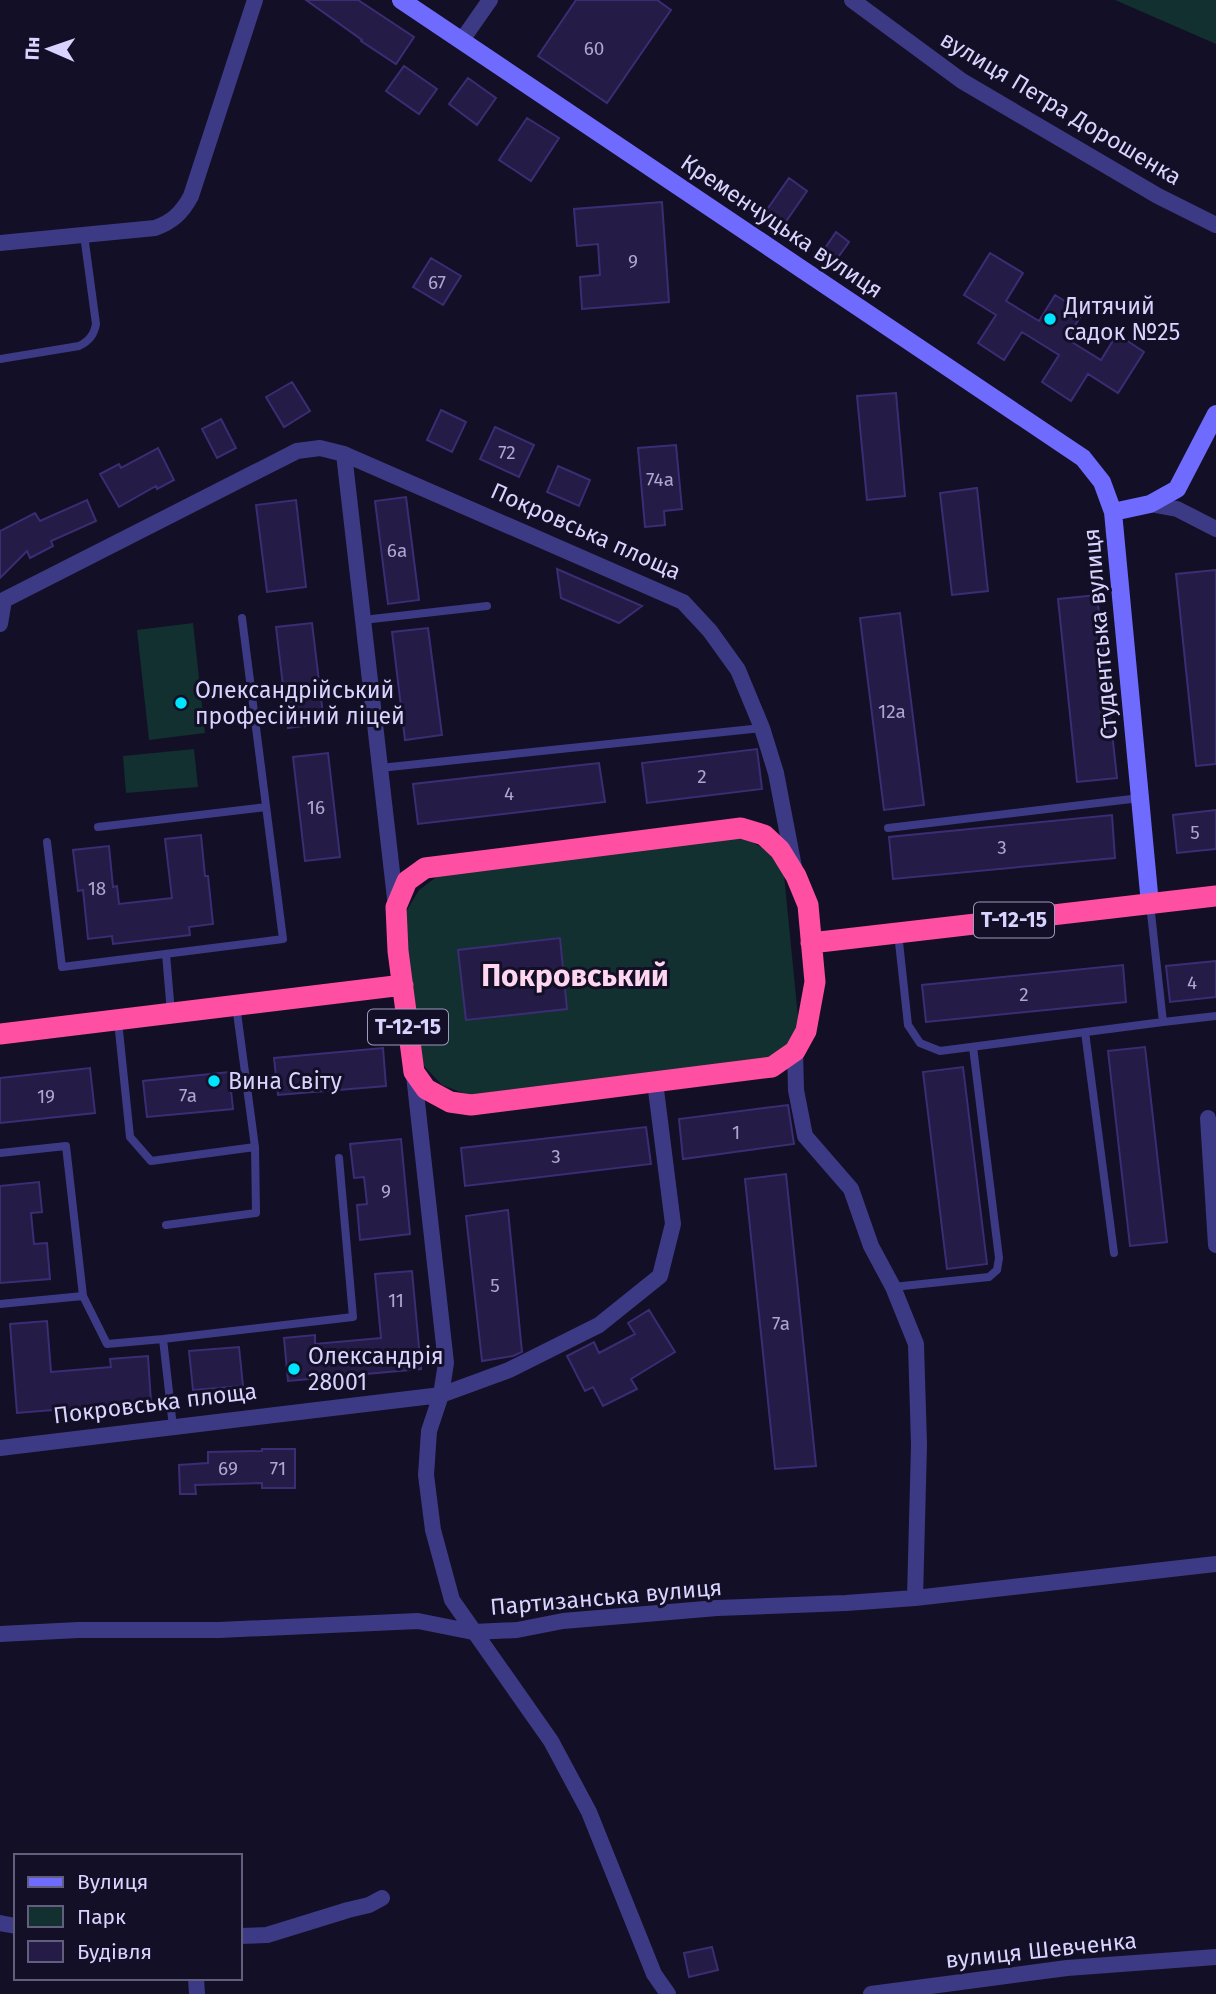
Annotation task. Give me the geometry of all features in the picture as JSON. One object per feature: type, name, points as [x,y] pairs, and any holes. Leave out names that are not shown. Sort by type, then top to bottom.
[{"type":"highway","name":"Покровська площа","points":[[396,906],[407,881],[425,868],[741,828],[764,835],[780,850],[796,876],[808,905],[815,982],[807,1031],[794,1051]]},
{"type":"highway","name":"Т-12-15","points":[[811,943],[1216,896]]},
{"type":"highway","name":"Т-12-15","points":[[396,906],[414,1072],[426,1089],[450,1101],[471,1105],[772,1067],[794,1051]]},
{"type":"highway","name":"Т-12-15","points":[[0,1034],[403,985]]},
{"type":"street","points":[[0,243],[155,228],[167,224],[185,207],[254,0]]},
{"type":"street","name":"Кременчуцька вулиця","points":[[401,0],[1083,458],[1102,482],[1113,512]]},
{"type":"street","points":[[461,40],[490,0]]},
{"type":"street","name":"вулиця Петра Дорошенка","points":[[852,0],[962,81],[1158,196],[1216,225]]},
{"type":"street","name":"Студентська вулиця","points":[[1150,904],[1113,512],[1150,504],[1177,489],[1216,414]]},
{"type":"street","name":"Покровська площа","points":[[0,624],[2,598],[297,451],[320,448],[344,454],[683,602],[710,631],[738,670],[762,728],[776,773],[796,876]]},
{"type":"street","points":[[344,454],[396,906]]},
{"type":"street","points":[[1150,504],[1177,509],[1216,530]]},
{"type":"street","points":[[794,1051],[796,1090],[805,1136],[851,1189],[872,1246],[893,1287],[916,1344],[919,1445],[915,1598]]},
{"type":"street","points":[[414,1072],[446,1363],[429,1431],[426,1475],[433,1530],[452,1600],[558,1753],[589,1812],[654,1974],[668,1994]]},
{"type":"street","name":"Покровська площа","points":[[0,1448],[440,1395],[509,1370],[599,1325],[660,1276],[673,1224],[655,1082]]},
{"type":"street","points":[[1208,1118],[1216,1245]]},
{"type":"street","name":"Партизанська вулиця","points":[[0,1634],[78,1630],[219,1630],[418,1621],[473,1632],[517,1630],[563,1621],[717,1608],[915,1598],[1216,1564]]},
{"type":"street","points":[[242,1936],[267,1935],[369,1905],[382,1898]]},
{"type":"street","name":"вулиця Шевченка","points":[[871,1994],[1067,1968],[1216,1957]]},
{"type":"lane","points":[[0,359],[79,346],[85,344],[93,335],[96,324],[84,235]]},
{"type":"lane","points":[[363,620],[487,606]]},
{"type":"lane","points":[[47,842],[62,967],[283,939],[242,618]]},
{"type":"lane","points":[[380,768],[762,728]]},
{"type":"lane","points":[[888,828],[1140,799]]},
{"type":"lane","points":[[98,827],[266,807]]},
{"type":"lane","points":[[1150,904],[1163,1022]]},
{"type":"lane","points":[[898,933],[908,1026],[920,1043],[940,1051],[1216,1016]]},
{"type":"lane","points":[[166,954],[171,1013]]},
{"type":"lane","points":[[166,1225],[256,1213],[255,1147],[236,1005]]},
{"type":"lane","points":[[118,1020],[130,1137],[151,1161],[255,1147]]},
{"type":"lane","points":[[1085,1032],[1114,1253]]},
{"type":"lane","points":[[893,1287],[989,1277],[997,1270],[999,1258],[973,1046]]},
{"type":"lane","points":[[0,1153],[66,1146],[83,1296],[107,1344],[353,1317],[339,1158]]},
{"type":"lane","points":[[0,1304],[83,1296]]},
{"type":"lane","points":[[163,1339],[173,1427]]},
{"type":"green space","points":[[1115,0],[1216,0],[1216,44]]},
{"type":"green space","points":[[193,623],[205,733],[149,740],[137,630]]},
{"type":"green space","points":[[194,749],[198,787],[126,793],[123,756]]},
{"type":"green space","points":[[739,835],[770,852],[784,875],[799,1027],[788,1048],[763,1061],[471,1096],[442,1085],[421,1063],[404,915],[419,890],[439,875]]},
{"type":"building","points":[[306,0],[358,0],[414,37],[396,64]]},
{"type":"building","points":[[576,0],[657,0],[671,10],[607,103],[538,56]]},
{"type":"building","points":[[404,66],[437,89],[419,114],[386,91]]},
{"type":"building","points":[[468,78],[496,98],[477,125],[449,104]]},
{"type":"building","points":[[527,118],[559,138],[531,181],[499,160]]},
{"type":"building","points":[[789,178],[807,191],[785,223],[766,211]]},
{"type":"building","points":[[662,202],[669,302],[582,309],[580,277],[600,275],[598,244],[577,246],[574,209]]},
{"type":"building","points":[[836,232],[849,242],[834,263],[821,254]]},
{"type":"building","points":[[990,253],[1023,273],[1006,301],[1039,321],[1055,295],[1083,312],[1067,339],[1101,360],[1117,334],[1144,352],[1118,393],[1088,374],[1071,401],[1042,382],[1059,355],[1022,332],[1004,360],[978,343],[996,315],[964,295]]},
{"type":"building","points":[[431,258],[461,276],[443,305],[413,287]]},
{"type":"building","points":[[292,382],[310,411],[284,427],[266,397]]},
{"type":"building","points":[[896,393],[905,496],[867,500],[857,396]]},
{"type":"building","points":[[441,410],[466,422],[452,452],[427,440]]},
{"type":"building","points":[[221,419],[236,448],[217,458],[202,429]]},
{"type":"building","points":[[495,427],[534,445],[519,477],[480,459]]},
{"type":"building","points":[[676,445],[682,509],[664,511],[665,525],[645,527],[638,448]]},
{"type":"building","points":[[158,448],[174,480],[157,489],[156,486],[119,507],[100,474],[119,464],[121,468]]},
{"type":"building","points":[[558,466],[590,480],[579,506],[547,492]]},
{"type":"building","points":[[977,488],[988,591],[952,595],[940,493]]},
{"type":"building","points":[[406,497],[419,600],[388,604],[375,501]]},
{"type":"building","points":[[87,500],[96,521],[51,541],[53,546],[30,558],[27,551],[0,578],[0,531],[35,513],[40,521]]},
{"type":"building","points":[[296,500],[306,587],[267,592],[256,505]]},
{"type":"building","points":[[557,569],[642,606],[619,623],[561,598]]},
{"type":"building","points":[[1216,570],[1216,764],[1196,766],[1176,574]]},
{"type":"building","points":[[1097,595],[1117,778],[1077,782],[1058,599]]},
{"type":"building","points":[[900,613],[924,805],[884,810],[860,618]]},
{"type":"building","points":[[312,623],[324,723],[288,728],[276,627]]},
{"type":"building","points":[[428,628],[442,735],[405,740],[392,632]]},
{"type":"building","points":[[757,749],[762,789],[647,803],[642,763]]},
{"type":"building","points":[[328,753],[340,857],[305,861],[293,757]]},
{"type":"building","points":[[599,763],[605,802],[418,824],[413,784]]},
{"type":"building","points":[[1216,810],[1216,849],[1177,853],[1173,815]]},
{"type":"building","points":[[1112,815],[1115,858],[893,879],[889,837]]},
{"type":"building","points":[[201,835],[213,924],[189,927],[190,935],[113,944],[112,936],[88,939],[83,890],[78,891],[73,850],[109,846],[113,887],[117,886],[119,904],[172,898],[165,839]]},
{"type":"building","points":[[560,938],[567,1009],[466,1020],[458,950]]},
{"type":"building","points":[[1216,961],[1216,997],[1170,1002],[1166,966]]},
{"type":"building","points":[[1123,965],[1126,1002],[926,1022],[922,985]]},
{"type":"building","points":[[1145,1047],[1167,1242],[1130,1246],[1108,1051]]},
{"type":"building","points":[[383,1048],[386,1086],[278,1095],[274,1058]]},
{"type":"building","points":[[963,1067],[987,1264],[947,1269],[923,1072]]},
{"type":"building","points":[[90,1068],[95,1113],[0,1123],[0,1078]]},
{"type":"building","points":[[229,1072],[233,1109],[147,1117],[143,1081]]},
{"type":"building","points":[[788,1105],[794,1144],[683,1159],[679,1119]]},
{"type":"building","points":[[646,1127],[651,1164],[465,1186],[461,1148]]},
{"type":"building","points":[[401,1139],[410,1234],[360,1240],[357,1205],[367,1204],[364,1177],[354,1178],[350,1144]]},
{"type":"building","points":[[786,1174],[816,1466],[775,1469],[745,1179]]},
{"type":"building","points":[[39,1182],[42,1212],[31,1213],[34,1244],[47,1243],[50,1279],[0,1283],[0,1186]]},
{"type":"building","points":[[508,1210],[522,1352],[482,1361],[466,1216]]},
{"type":"building","points":[[412,1271],[421,1369],[288,1381],[284,1338],[315,1335],[315,1344],[381,1338],[375,1274]]},
{"type":"building","points":[[649,1310],[675,1352],[631,1379],[637,1389],[603,1406],[593,1387],[585,1391],[567,1356],[594,1342],[599,1353],[635,1334],[628,1323]]},
{"type":"building","points":[[47,1321],[51,1372],[111,1367],[110,1359],[148,1356],[151,1402],[17,1413],[10,1324]]},
{"type":"building","points":[[239,1347],[243,1386],[193,1390],[189,1351]]},
{"type":"building","points":[[295,1449],[295,1488],[262,1488],[262,1483],[195,1485],[196,1494],[180,1494],[179,1465],[208,1463],[208,1452]]},
{"type":"building","points":[[712,1947],[718,1970],[689,1977],[684,1953]]},
{"type":"place","name":"Дитячий садок №25","points":[[1050,319]]},
{"type":"place","name":"Олександрійський професійний ліцей","points":[[181,703]]},
{"type":"place","name":"Вина Світу","points":[[214,1081]]},
{"type":"place","name":"Олександрія 28001","points":[[294,1369]]},
{"type":"district","name":"Покровський","points":[[575,976]]}]
